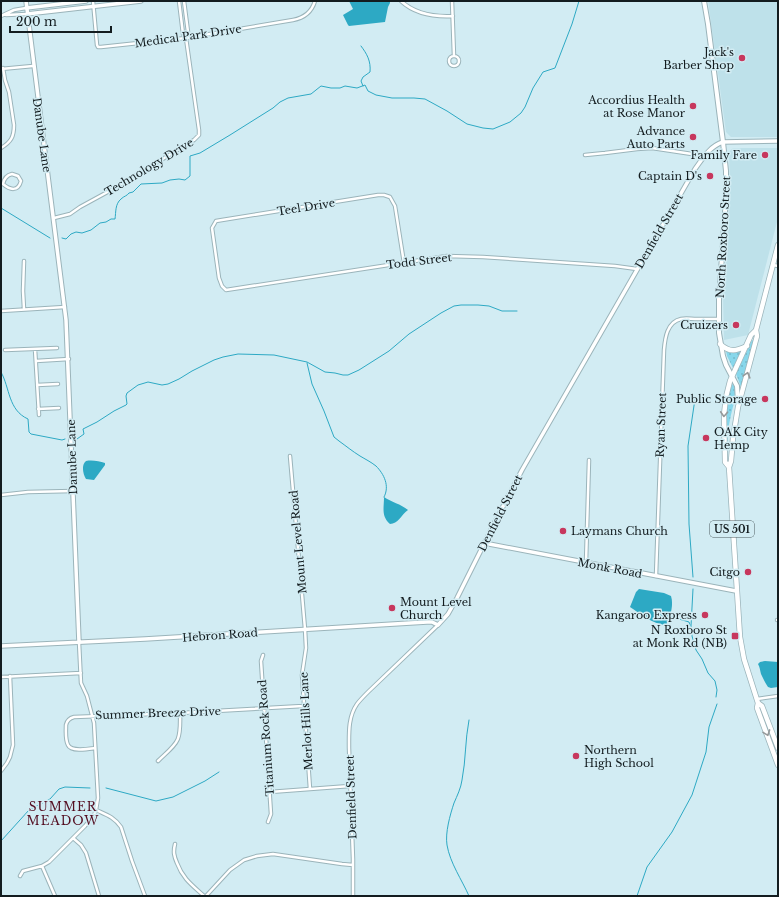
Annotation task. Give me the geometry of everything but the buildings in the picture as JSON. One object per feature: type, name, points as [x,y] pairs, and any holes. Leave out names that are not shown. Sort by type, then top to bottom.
[{"type":"highway","name":"US 501","points":[[738,407],[757,336],[756,330],[776,266],[778,245]]},
{"type":"highway","name":"US 501","points":[[732,376],[751,335],[756,330]]},
{"type":"highway","points":[[720,344],[725,348],[733,350],[747,346]]},
{"type":"highway","name":"North Roxboro Street","points":[[729,467],[725,462],[724,415],[728,388],[732,376]]},
{"type":"highway","name":"North Roxboro Street","points":[[738,407],[729,467],[736,592],[741,645],[746,666],[758,701],[762,706],[778,748]]},
{"type":"highway","name":"North Roxboro Street","points":[[758,701],[757,708],[778,765]]},
{"type":"main road","name":"North Roxboro Street","points":[[704,1],[726,172],[726,198],[719,319],[720,344],[725,361],[737,386],[738,407]]},
{"type":"street","name":"Danube Lane","points":[[26,1],[33,66],[65,307],[81,683],[94,723],[98,798],[96,810]]},
{"type":"street","points":[[2,15],[14,10],[26,8],[86,1]]},
{"type":"street","name":"Medical Park Drive","points":[[93,1],[98,47],[186,38],[297,19],[304,16],[311,10],[315,1]]},
{"type":"street","points":[[2,15],[27,14],[141,1]]},
{"type":"street","name":"Technology Drive","points":[[54,218],[70,214],[197,138],[199,135],[186,38],[183,34],[179,1]]},
{"type":"street","name":"Technology Drive","points":[[184,1],[188,32],[186,38]]},
{"type":"street","points":[[401,1],[422,13],[439,16],[453,16]]},
{"type":"street","points":[[452,1],[454,56]]},
{"type":"street","points":[[454,56],[459,60],[458,64],[455,66],[450,65],[449,62],[450,57],[454,56]]},
{"type":"street","points":[[1,148],[10,142],[14,131],[10,92],[2,69],[33,66]]},
{"type":"street","points":[[723,142],[778,141]]},
{"type":"street","name":"Denfield Street","points":[[353,896],[349,731],[354,709],[368,692],[444,620],[455,602],[528,459],[688,181],[703,158],[712,148],[723,142]]},
{"type":"street","points":[[585,155],[605,154],[637,148],[652,148],[692,154],[703,158]]},
{"type":"street","points":[[9,174],[15,174],[20,178],[20,184],[16,189],[2,184],[9,174]]},
{"type":"street","name":"Teel Drive","points":[[226,290],[222,286],[219,278],[212,228],[216,221],[378,195],[390,197],[395,206],[404,263]]},
{"type":"street","name":"Todd Street","points":[[226,290],[448,256],[615,266],[637,269]]},
{"type":"street","points":[[24,261],[24,309]]},
{"type":"street","points":[[1,311],[65,307]]},
{"type":"street","name":"Ryan Street","points":[[656,576],[663,357],[665,340],[668,329],[677,320],[719,319]]},
{"type":"street","points":[[5,350],[57,348]]},
{"type":"street","points":[[35,349],[39,414]]},
{"type":"street","points":[[36,361],[68,359]]},
{"type":"street","points":[[37,385],[58,384]]},
{"type":"street","points":[[38,409],[59,408]]},
{"type":"street","name":"Mount Level Road","points":[[290,456],[305,629]]},
{"type":"street","points":[[586,563],[589,460]]},
{"type":"street","points":[[1,495],[28,492],[73,491]]},
{"type":"street","name":"Monk Road","points":[[484,543],[736,592]]},
{"type":"street","name":"Hebron Road","points":[[1,646],[427,622],[432,622],[438,626]]},
{"type":"street","name":"Merlot Hills Lane","points":[[305,629],[306,648],[302,675],[310,789]]},
{"type":"street","name":"Titanium Rock Road","points":[[264,655],[261,661],[271,814],[268,822]]},
{"type":"street","points":[[1,677],[81,673]]},
{"type":"street","points":[[1,771],[10,757],[13,745],[10,676]]},
{"type":"street","points":[[758,701],[778,696]]},
{"type":"street","name":"Summer Breeze Drive","points":[[95,748],[74,749],[70,747],[67,742],[66,725],[68,720],[74,717],[303,706]]},
{"type":"street","points":[[158,761],[177,743],[180,733],[180,713]]},
{"type":"street","points":[[270,792],[350,786]]},
{"type":"street","points":[[20,876],[23,871],[42,866],[48,862],[85,826],[96,810],[109,815],[121,827],[145,896]]},
{"type":"street","points":[[73,838],[81,845],[86,853],[99,896]]},
{"type":"street","points":[[175,844],[173,851],[174,856],[184,878],[205,896],[236,865],[244,860],[257,856],[273,854],[342,864],[353,864]]},
{"type":"street","points":[[42,866],[55,896]]},
{"type":"shaded area","points":[[349,1],[390,1],[385,22],[349,26],[343,15],[353,9]]},
{"type":"shaded area","points":[[708,1],[778,1],[778,137],[731,137],[726,132]]},
{"type":"shaded area","points":[[733,148],[778,148],[778,218],[748,335],[724,340],[723,296],[729,223],[729,152]]},
{"type":"shaded area","points":[[752,340],[754,341],[741,387],[736,374]]},
{"type":"shaded area","points":[[726,351],[741,351],[733,368],[727,356]]},
{"type":"shaded area","points":[[733,383],[735,397],[729,423],[727,445],[727,405]]},
{"type":"shaded area","points":[[86,461],[105,463],[94,480],[86,479],[85,477],[83,467]]},
{"type":"shaded area","points":[[384,497],[408,510],[393,524],[390,524],[387,521],[384,515]]},
{"type":"shaded area","points":[[639,589],[664,593],[671,596],[671,611],[666,625],[651,621],[630,607],[636,592]]},
{"type":"shaded area","points":[[765,661],[778,662],[778,687],[768,687],[761,674],[758,664]]},
{"type":"waterway","points":[[62,238],[66,239],[71,234],[91,230],[100,223],[115,219],[116,208],[119,201],[129,193],[133,192],[141,184],[162,183],[179,179],[185,180],[190,176],[190,156],[200,153],[273,108],[280,102],[288,98],[311,94],[321,86],[331,88],[340,88],[345,86],[357,88],[365,85],[368,91],[376,95],[392,98],[425,99],[467,124],[483,128],[493,129],[510,122],[521,113],[525,107],[533,88],[543,72],[555,68],[579,1]]},
{"type":"waterway","points":[[361,46],[370,64],[370,72],[363,77],[361,81],[363,86]]},
{"type":"waterway","points":[[1,208],[50,238]]},
{"type":"waterway","points":[[77,439],[84,434],[83,429],[126,405],[127,393],[138,385],[148,382],[162,385],[168,384],[214,360],[223,357],[238,354],[274,355],[307,362],[325,372],[348,375],[359,370],[389,351],[409,334],[454,306],[478,305],[489,306],[502,311],[517,311]]},
{"type":"waterway","points":[[307,363],[312,384],[334,437],[379,469],[384,476],[386,484],[386,493],[384,497]]},
{"type":"waterway","points":[[1,372],[13,404],[21,415],[28,419],[29,432],[31,434],[62,440],[65,439]]},
{"type":"waterway","points":[[693,577],[689,524],[688,446],[695,399]]},
{"type":"waterway","points":[[693,589],[691,626],[692,636],[696,650],[708,673],[715,681],[717,690],[716,697]]},
{"type":"waterway","points":[[669,616],[689,622],[690,625]]},
{"type":"waterway","points":[[637,896],[647,867],[672,832],[692,795],[706,752],[709,727],[717,704]]},
{"type":"waterway","points":[[469,720],[461,783],[447,830],[447,845],[456,871],[469,896]]},
{"type":"waterway","points":[[106,788],[156,801],[173,797],[205,781],[219,772]]},
{"type":"waterway","points":[[1,841],[29,810],[50,799],[59,789],[65,787],[90,788]]},
{"type":"place","name":"Jack's Barber Shop","points":[[742,58]]},
{"type":"place","name":"Accordius Health at Rose Manor","points":[[693,106]]},
{"type":"place","name":"Advance Auto Parts","points":[[693,137]]},
{"type":"place","name":"Family Fare","points":[[765,155]]},
{"type":"place","name":"Captain D's","points":[[710,176]]},
{"type":"place","name":"Cruizers","points":[[736,325]]},
{"type":"place","name":"Public Storage","points":[[765,399]]},
{"type":"place","name":"OAK City Hemp","points":[[706,438]]},
{"type":"place","name":"Laymans Church","points":[[563,531]]},
{"type":"place","name":"Citgo","points":[[748,572]]},
{"type":"place","name":"Mount Level Church","points":[[392,608]]},
{"type":"place","name":"Kangaroo Express","points":[[705,615]]},
{"type":"place","name":"N Roxboro St at Monk Rd (NB)","points":[[735,636]]},
{"type":"place","name":"Northern High School","points":[[576,756]]},
{"type":"district","name":"SUMMER MEADOW","points":[[63,814]]}]
